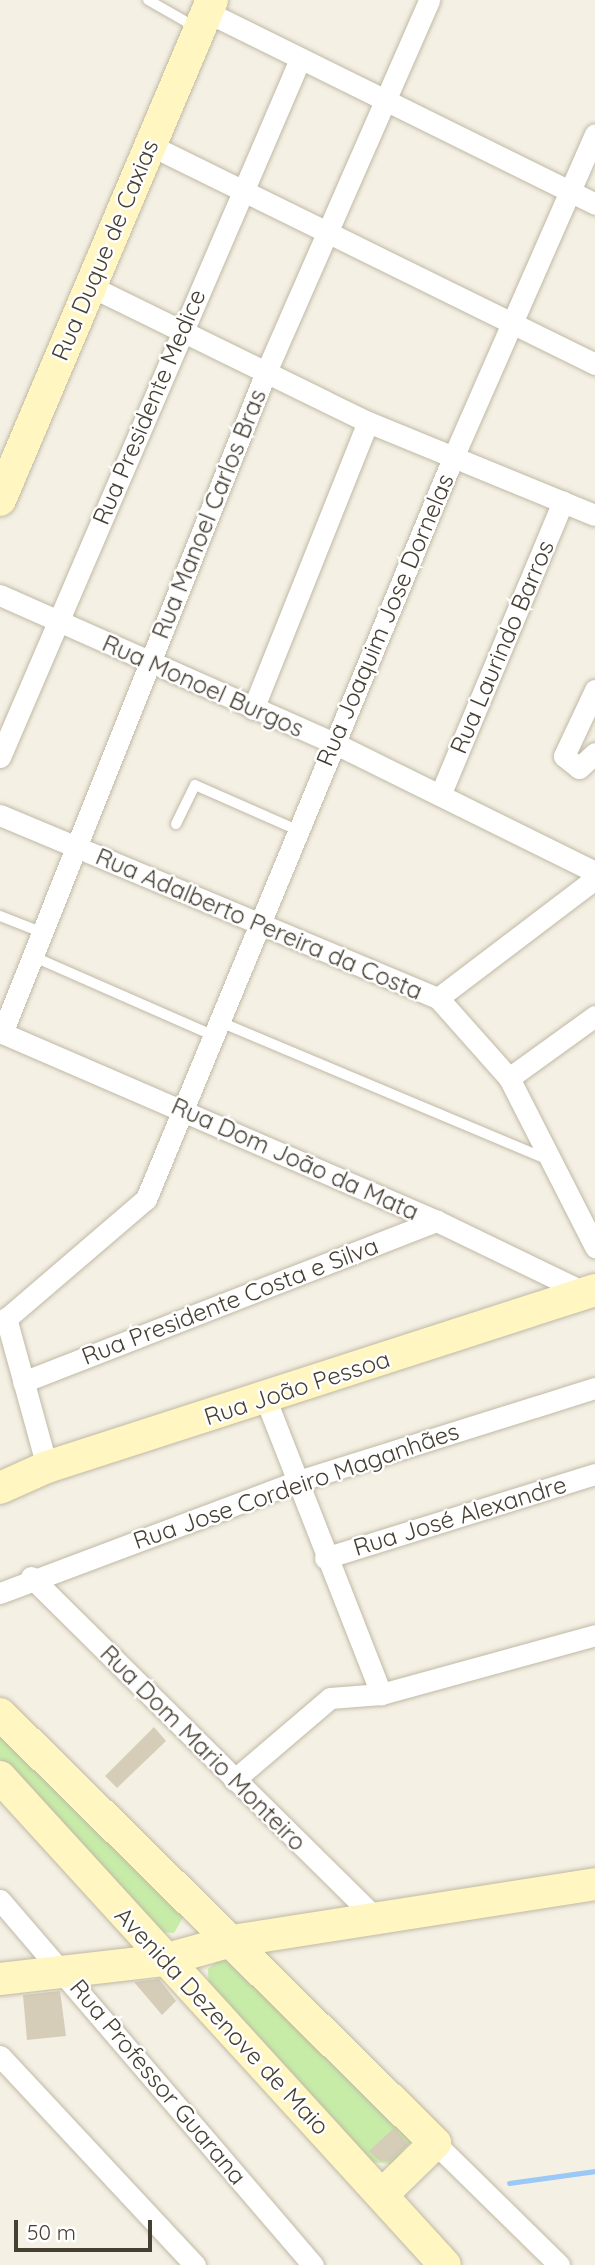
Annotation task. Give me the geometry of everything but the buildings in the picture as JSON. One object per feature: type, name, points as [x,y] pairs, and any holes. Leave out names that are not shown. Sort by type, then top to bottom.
[{"type":"street","name":"Rua Manoel Carlos Bras","points":[[1,1032],[266,372],[429,0]]},
{"type":"street","points":[[206,14],[595,204]]},
{"type":"street","name":"Rua Duque de Caxias","points":[[0,500],[206,14]]},
{"type":"street","name":"Rua Presidente Medice","points":[[0,757],[180,332],[300,59]]},
{"type":"street","name":"Rua Joaquim Jose Dornelas","points":[[3,1321],[146,1199],[257,925],[455,453],[595,134]]},
{"type":"street","points":[[150,145],[242,190],[324,235],[595,364]]},
{"type":"street","points":[[90,286],[368,422],[455,453],[595,515]]},
{"type":"street","points":[[253,709],[368,422]]},
{"type":"street","name":"Rua Laurindo Barros","points":[[440,793],[564,500]]},
{"type":"street","name":"Rua Monoel Burgos","points":[[0,594],[58,623],[334,743],[440,793],[595,872]]},
{"type":"street","points":[[595,690],[564,756],[579,768],[595,753]]},
{"type":"street","name":"Rua Adalberto Pereira da Costa","points":[[0,815],[257,925],[438,998],[509,1078],[595,1247]]},
{"type":"street","points":[[438,998],[595,879]]},
{"type":"street","points":[[509,1078],[592,1023]]},
{"type":"street","name":"Rua Dom João da Mata","points":[[1,1032],[437,1221],[591,1291]]},
{"type":"street","name":"Rua Presidente Costa e Silva","points":[[23,1382],[437,1221]]},
{"type":"street","name":"Rua João Pessoa","points":[[0,1488],[47,1467],[266,1400],[591,1291]]},
{"type":"street","points":[[3,1321],[47,1467]]},
{"type":"street","name":"Rua Jose Cordeiro Maganhães","points":[[0,1593],[32,1577],[295,1482],[595,1388]]},
{"type":"street","points":[[266,1400],[295,1482],[381,1694]]},
{"type":"street","name":"Rua José Alexandre","points":[[326,1558],[595,1474]]},
{"type":"street","name":"Rua Dom Mario Monteiro","points":[[32,1577],[375,1917]]},
{"type":"street","points":[[234,1780],[330,1698],[381,1694],[595,1635]]},
{"type":"street","points":[[0,1714],[559,2265]]},
{"type":"street","name":"Avenida Dezenove de Maio","points":[[0,1777],[164,1960],[383,2194],[445,2265]]},
{"type":"street","points":[[0,1979],[164,1960],[232,1941],[595,1884]]},
{"type":"street","name":"Rua Professor Guarana","points":[[0,1900],[64,1971],[313,2265]]},
{"type":"street","points":[[0,2056],[195,2265]]},
{"type":"street","points":[[383,2194],[435,2143]]},
{"type":"lane","points":[[148,0],[206,14]]},
{"type":"lane","points":[[176,824],[197,780],[297,830]]},
{"type":"lane","points":[[0,916],[41,932]]},
{"type":"lane","points":[[32,956],[554,1162]]},
{"type":"green space","points":[[0,1731],[185,1914],[174,1933],[157,1932],[0,1759]]},
{"type":"green space","points":[[219,1960],[234,1960],[412,2140],[392,2164],[372,2162],[209,1992],[208,1969]]},
{"type":"waterway","points":[[509,2183],[595,2171]]}]
